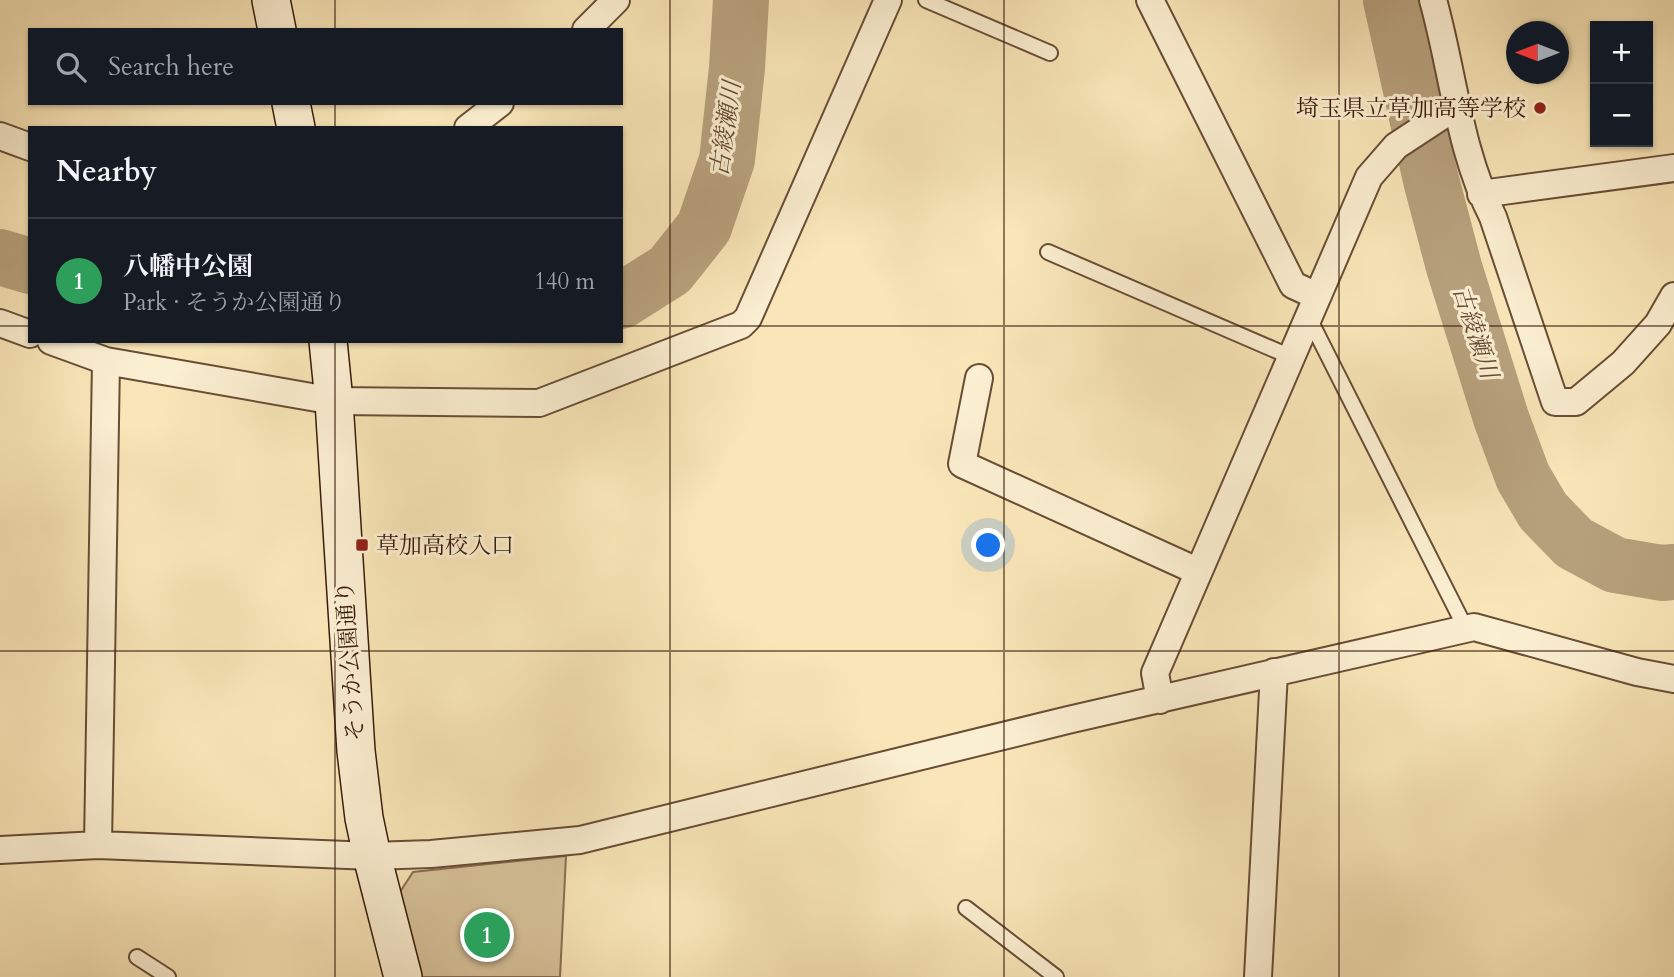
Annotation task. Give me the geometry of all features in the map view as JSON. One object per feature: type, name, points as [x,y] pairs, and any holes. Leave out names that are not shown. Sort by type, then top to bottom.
[{"type":"street","points":[[271,0],[276,28]]},
{"type":"street","points":[[588,28],[616,0]]},
{"type":"street","points":[[56,343],[106,361],[333,390],[539,403],[741,325],[748,318],[888,0]]},
{"type":"street","points":[[1150,0],[1293,285],[1313,306]]},
{"type":"street","points":[[1433,0],[1450,109],[1481,194],[1493,217],[1555,402],[1576,402],[1623,363],[1658,324],[1674,296]]},
{"type":"street","points":[[291,105],[296,126]]},
{"type":"street","points":[[471,126],[497,105]]},
{"type":"street","points":[[1160,700],[1155,673],[1370,177],[1395,146],[1450,109]]},
{"type":"street","points":[[0,136],[28,146]]},
{"type":"street","points":[[1481,194],[1674,168]]},
{"type":"street","points":[[0,323],[28,333]]},
{"type":"street","name":"そうか公園通り","points":[[328,343],[356,751],[364,818],[403,977]]},
{"type":"street","points":[[98,845],[106,361]]},
{"type":"street","points":[[979,378],[962,464],[1197,571]]},
{"type":"street","points":[[0,850],[98,845],[372,856],[430,854],[580,840],[1068,720],[1474,627],[1637,672],[1674,679]]},
{"type":"street","points":[[1258,977],[1274,672]]},
{"type":"lane","points":[[926,0],[1049,53]]},
{"type":"lane","points":[[1048,252],[1291,357]]},
{"type":"lane","points":[[1313,306],[1466,629]]},
{"type":"lane","points":[[966,908],[1056,977]]},
{"type":"lane","points":[[137,957],[168,977]]},
{"type":"shaded area","points":[[566,856],[560,977],[421,977],[400,892],[413,872]]},
{"type":"waterway","name":"古綾瀬川","points":[[623,300],[670,270],[704,227],[727,160],[741,0]]},
{"type":"waterway","name":"古綾瀬川","points":[[1391,0],[1431,180],[1454,267],[1501,418],[1523,477],[1543,511],[1574,543],[1615,565],[1662,573],[1674,572]]},
{"type":"waterway","name":"古綾瀬川","points":[[0,257],[28,265]]},
{"type":"place","name":"埼玉県立草加高等学校","points":[[1540,108]]},
{"type":"place","name":"草加高校入口","points":[[362,545]]},
{"type":"place","name":"八幡中公園","points":[[487,935]]}]
